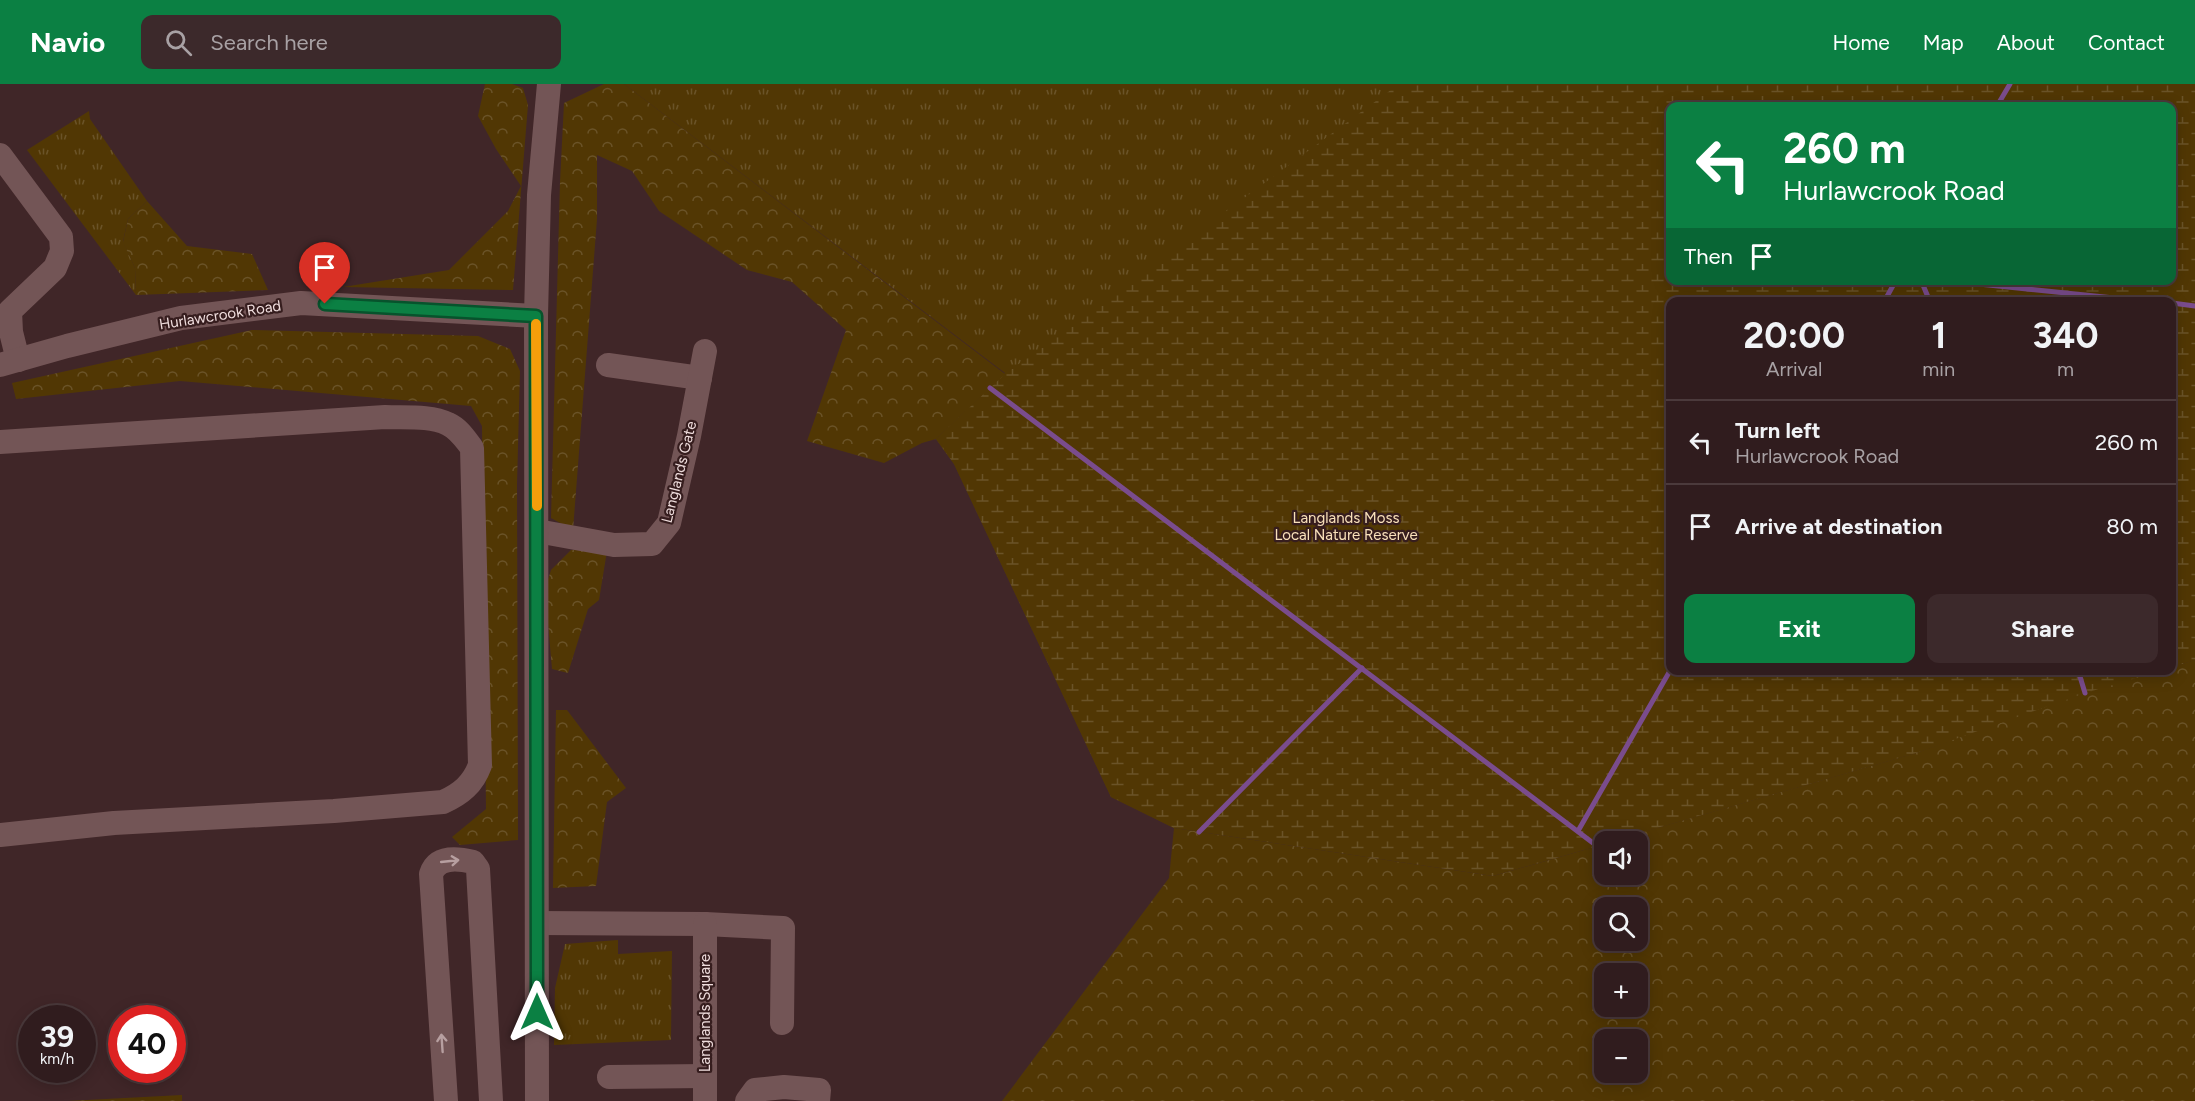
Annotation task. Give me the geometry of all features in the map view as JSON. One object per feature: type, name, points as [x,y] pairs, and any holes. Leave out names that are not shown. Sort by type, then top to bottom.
[{"type":"street","points":[[537,1101],[536,316],[539,195],[549,84]]},
{"type":"street","points":[[0,155],[61,237],[62,251],[55,268],[10,311],[9,363]]},
{"type":"street","name":"Hurlawcrook Road","points":[[9,363],[181,318],[301,303],[536,316]]},
{"type":"street","name":"Langlands Gate","points":[[537,531],[614,545],[652,544],[669,523],[705,351]]},
{"type":"street","points":[[608,365],[700,378]]},
{"type":"street","points":[[0,442],[385,417],[430,419],[448,423],[472,448],[480,765],[475,778],[458,795],[443,802],[334,811],[114,823],[0,835]]},
{"type":"street","points":[[446,1101],[431,874],[434,865],[441,861],[462,860],[473,862],[478,869],[491,1101]]},
{"type":"street","points":[[537,923],[705,924],[783,928],[782,1023]]},
{"type":"street","name":"Langlands Square","points":[[705,924],[705,1101]]},
{"type":"street","points":[[609,1077],[705,1076]]},
{"type":"street","points":[[749,1100],[755,1090],[784,1087],[819,1090],[818,1101]]},
{"type":"green space","points":[[485,84],[512,84],[523,88],[528,105],[513,290],[343,287],[449,270],[508,211],[521,186],[496,149],[478,116]]},
{"type":"green space","points":[[604,84],[624,84],[1005,374],[936,439],[922,443],[884,463],[807,441],[846,330],[792,282],[747,270],[659,211],[632,171],[597,155],[597,219],[573,530],[551,518],[564,103]]},
{"type":"green space","name":"Langlands Moss Local Nature Reserve","points":[[624,84],[2195,84],[2195,660],[2176,666],[2176,297],[1666,297],[1666,675],[2148,675],[1916,753],[1647,831],[1594,831],[1594,844],[1174,828],[1111,797],[954,464],[936,439],[1005,373]]},
{"type":"green space","name":"Langlands Moss Local Nature Reserve","points":[[1399,84],[2195,84],[2195,660],[2176,666],[2176,297],[1666,297],[1666,675],[2146,675],[2085,693],[1916,753],[1647,831],[1594,831],[1594,847],[1493,876],[1174,828],[1111,797],[954,464],[936,439],[1005,374]]},
{"type":"green space","points":[[89,111],[90,119],[147,201],[128,219],[123,241],[135,268],[136,295],[27,150]]},
{"type":"green space","points":[[147,201],[187,246],[252,254],[268,290],[136,295],[135,268],[123,242],[128,219]]},
{"type":"green space","points":[[252,330],[478,336],[510,349],[520,371],[517,484],[518,840],[460,845],[452,837],[486,809],[482,426],[471,406],[180,381],[16,399],[12,383]]},
{"type":"green space","points":[[571,550],[607,551],[599,600],[588,609],[568,673],[552,669],[545,589],[551,570]]},
{"type":"green space","points":[[2195,660],[2195,1101],[1002,1101],[1169,878],[1174,828],[1493,876],[1594,847],[1594,885],[1648,885],[1647,831],[1916,753],[2085,693],[2146,675],[2176,675],[2176,666]]},
{"type":"green space","points":[[556,710],[567,710],[626,788],[607,802],[596,886],[553,888]]},
{"type":"green space","points":[[618,940],[618,954],[672,951],[671,1040],[554,1045],[555,988],[565,944]]},
{"type":"green space","points":[[182,1095],[182,1101],[68,1101]]},
{"type":"waterway","points":[[1999,102],[2010,84]]},
{"type":"waterway","points":[[1887,297],[1893,285]]},
{"type":"waterway","points":[[1923,285],[1928,297]]},
{"type":"waterway","points":[[1988,285],[2105,297]]},
{"type":"waterway","points":[[2176,304],[2195,306]]},
{"type":"waterway","points":[[990,388],[1594,844]]},
{"type":"waterway","points":[[1199,832],[1362,668]]},
{"type":"waterway","points":[[1578,831],[1668,675]]},
{"type":"waterway","points":[[2080,675],[2085,693]]},
{"type":"slow traffic","points":[[536,324],[537,506]]},
{"type":"route","points":[[325,304],[536,316],[537,1012]]}]
